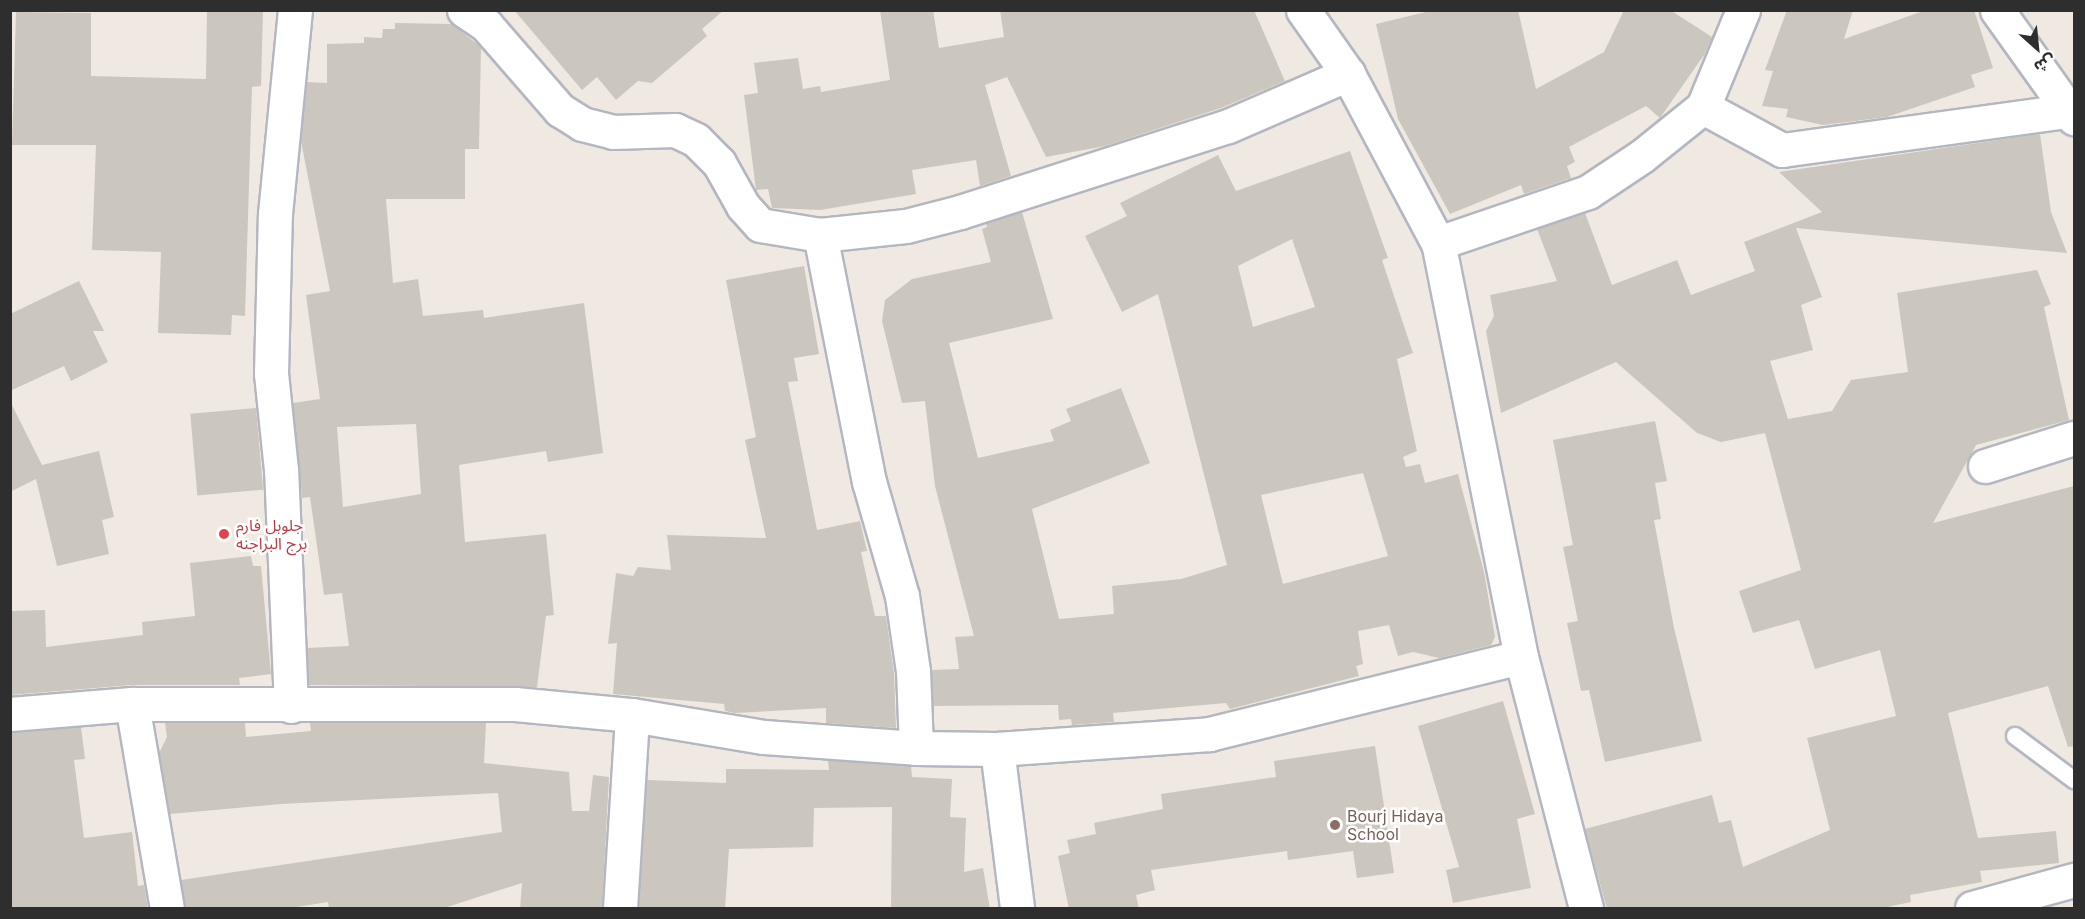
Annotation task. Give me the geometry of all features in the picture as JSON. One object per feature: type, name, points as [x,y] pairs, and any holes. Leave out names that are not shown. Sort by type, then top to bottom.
[{"type":"street","points":[[291,706],[281,470],[271,374],[274,214],[295,10]]},
{"type":"street","points":[[464,10],[486,26],[560,110],[582,124],[613,132],[675,130],[696,140],[719,163],[743,206],[760,225],[820,235],[906,226],[960,212],[1228,126],[1348,74]]},
{"type":"street","points":[[1303,10],[1348,74],[1438,243],[1521,657],[1586,909]]},
{"type":"street","points":[[1438,243],[1588,192],[1642,156],[1703,106],[1743,10]]},
{"type":"street","points":[[1703,106],[1782,150],[2073,113],[1997,10]]},
{"type":"street","points":[[820,235],[869,482],[902,596],[914,671],[916,748]]},
{"type":"street","points":[[1985,466],[2074,438]]},
{"type":"street","points":[[10,714],[132,704],[291,706],[515,704],[632,715],[764,736],[916,748],[997,749],[1209,734],[1521,657]]},
{"type":"street","points":[[132,704],[167,909]]},
{"type":"street","points":[[620,909],[632,715]]},
{"type":"street","points":[[997,749],[1017,909]]},
{"type":"street","points":[[1972,909],[2074,880]]},
{"type":"lane","points":[[2015,736],[2074,780]]},
{"type":"building","points":[[207,10],[263,10],[261,86],[252,87],[245,316],[232,315],[231,335],[158,333],[161,252],[92,250],[96,145],[12,145],[16,12],[91,13],[91,76],[206,79]]},
{"type":"building","points":[[514,10],[724,10],[702,29],[707,36],[652,83],[638,81],[616,100],[597,77],[582,90]]},
{"type":"building","points":[[880,10],[933,10],[939,48],[1004,37],[1000,10],[1254,10],[1285,81],[1221,108],[1105,146],[1046,157],[1007,77],[985,85],[1011,176],[980,186],[976,160],[912,170],[916,194],[820,210],[772,208],[768,189],[756,190],[744,95],[758,93],[754,63],[798,58],[803,89],[820,86],[821,92],[890,80]]},
{"type":"building","points":[[1434,10],[1518,10],[1536,89],[1604,52],[1624,10],[1670,10],[1712,37],[1704,55],[1660,118],[1646,106],[1569,147],[1575,162],[1567,166],[1571,178],[1524,194],[1521,185],[1450,214],[1398,119],[1376,24]]},
{"type":"building","points":[[1787,10],[1853,10],[1844,39],[1926,10],[1974,10],[1993,68],[1971,75],[1975,87],[1887,117],[1823,125],[1786,117],[1788,109],[1762,106],[1773,71],[1765,70]]},
{"type":"building","points":[[395,23],[452,24],[481,47],[479,149],[465,149],[465,199],[386,199],[393,283],[418,279],[423,316],[483,310],[484,318],[584,303],[603,453],[548,462],[546,451],[459,465],[465,542],[546,534],[554,615],[546,616],[537,687],[309,685],[307,648],[349,646],[342,593],[324,595],[310,497],[302,498],[293,403],[320,399],[306,295],[330,291],[301,141],[307,82],[327,83],[327,44],[364,43],[364,37],[382,38],[383,29],[395,29]],"holes":[[[416,424],[421,494],[343,507],[337,427]]]},
{"type":"building","points":[[2040,134],[2051,212],[2067,253],[1796,228],[1822,297],[1801,305],[1813,350],[1770,361],[1788,419],[1832,411],[1851,380],[1908,372],[1897,293],[2037,270],[2051,304],[2044,307],[2069,420],[1976,445],[1933,523],[2074,486],[2074,746],[2068,747],[2048,686],[1948,713],[1978,838],[2056,831],[2059,863],[1980,871],[1982,882],[1910,895],[1911,902],[1878,909],[1607,909],[1585,829],[1712,795],[1719,823],[1731,820],[1743,867],[1830,830],[1807,738],[1896,716],[1880,650],[1815,669],[1799,620],[1753,633],[1739,591],[1801,570],[1765,433],[1721,442],[1697,433],[1616,362],[1501,413],[1486,331],[1494,316],[1490,295],[1557,281],[1537,229],[1585,213],[1612,285],[1677,260],[1691,295],[1755,271],[1744,242],[1822,212],[1779,172]]},
{"type":"building","points":[[1350,151],[1388,258],[1382,260],[1413,353],[1397,359],[1417,451],[1403,457],[1406,467],[1420,464],[1425,483],[1458,474],[1484,572],[1495,637],[1491,645],[1439,658],[1413,652],[1398,656],[1389,625],[1358,631],[1363,664],[1356,666],[1359,676],[1230,709],[1226,703],[1113,713],[1114,722],[1072,725],[1071,719],[1059,720],[1058,705],[933,706],[932,670],[959,669],[955,637],[974,636],[935,486],[925,401],[902,403],[882,321],[885,300],[912,279],[991,262],[982,229],[987,227],[986,223],[1022,212],[1053,319],[949,343],[978,458],[1054,441],[1050,430],[1071,421],[1066,409],[1121,388],[1150,463],[1032,509],[1059,619],[1114,614],[1112,586],[1181,579],[1227,565],[1158,294],[1122,312],[1085,236],[1127,216],[1120,203],[1218,155],[1236,191]],"holes":[[[1292,239],[1315,307],[1253,327],[1238,266]],[[1363,473],[1388,556],[1283,584],[1261,495]]]},
{"type":"building","points":[[804,266],[819,354],[794,358],[798,381],[788,382],[817,530],[860,521],[867,551],[861,552],[875,616],[886,616],[894,673],[896,728],[826,723],[826,708],[735,713],[725,711],[724,704],[613,694],[617,643],[608,644],[616,573],[633,576],[638,567],[671,570],[667,535],[766,538],[745,440],[756,437],[726,280]]},
{"type":"building","points":[[79,281],[104,331],[93,331],[108,362],[71,381],[64,366],[10,391],[10,314]]},
{"type":"building","points":[[10,401],[42,465],[99,451],[114,517],[102,520],[109,554],[57,566],[36,479],[10,492]]},
{"type":"building","points":[[256,408],[263,490],[197,495],[190,414]]},
{"type":"building","points":[[1655,421],[1667,481],[1655,483],[1661,519],[1654,520],[1674,628],[1702,741],[1605,762],[1589,690],[1581,691],[1567,623],[1578,621],[1563,547],[1573,545],[1553,440]]},
{"type":"building","points":[[251,556],[253,566],[261,566],[271,674],[239,678],[240,685],[132,685],[10,695],[10,611],[45,610],[46,647],[143,635],[142,622],[195,616],[190,563]]},
{"type":"building","points":[[1503,701],[1535,814],[1517,819],[1531,888],[1453,903],[1446,870],[1459,867],[1418,726]]},
{"type":"building","points":[[165,723],[245,723],[246,737],[311,731],[310,723],[486,723],[484,763],[569,772],[572,811],[589,811],[593,775],[609,777],[602,909],[520,909],[522,883],[441,909],[329,909],[328,902],[284,909],[185,909],[181,880],[502,832],[498,793],[281,804],[170,814],[159,753],[167,737]]},
{"type":"building","points":[[81,727],[85,759],[74,760],[84,838],[132,832],[138,886],[144,885],[148,909],[10,909],[10,733]]},
{"type":"building","points":[[1375,746],[1394,873],[1357,878],[1353,851],[1288,860],[1287,851],[1151,870],[1155,890],[1136,895],[1139,909],[1069,909],[1058,856],[1070,853],[1067,840],[1096,834],[1094,823],[1163,809],[1161,794],[1276,777],[1274,761]]},
{"type":"building","points":[[828,760],[911,766],[912,777],[952,779],[950,817],[966,818],[964,872],[983,868],[990,909],[891,909],[892,807],[814,808],[813,847],[729,849],[725,909],[639,909],[647,780],[726,783],[726,769],[829,770]]},
{"type":"place","name":"جلوبل فارم برج البراجنه","points":[[224,534]]},
{"type":"place","name":"Bourj Hidaya School","points":[[1335,825]]}]
